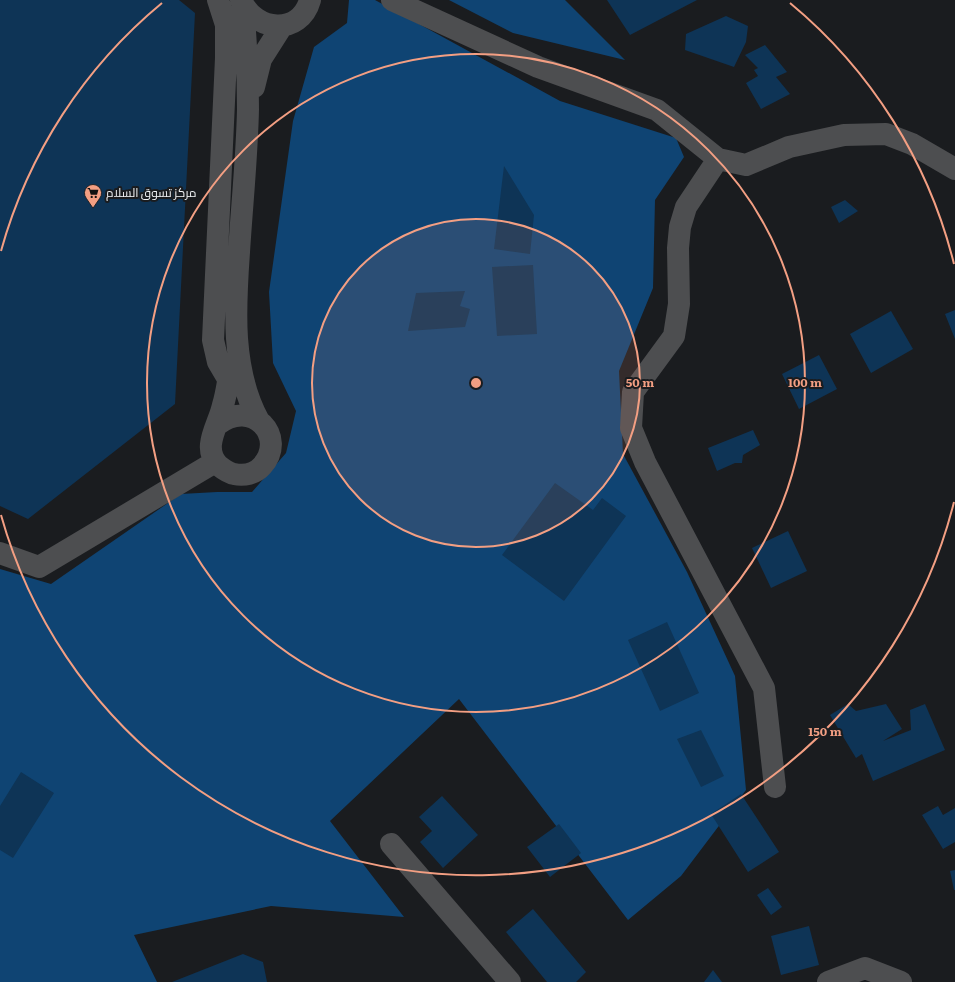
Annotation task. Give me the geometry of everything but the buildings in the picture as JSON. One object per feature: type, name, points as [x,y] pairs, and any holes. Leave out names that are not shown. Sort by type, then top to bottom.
[{"type":"street","points":[[218,0],[226,26],[226,58],[213,340],[218,362],[228,379]]},
{"type":"street","points":[[242,0],[247,11],[253,18],[270,26],[282,26],[293,22],[303,14],[310,0]]},
{"type":"street","points":[[236,336],[248,395],[259,421],[267,430],[270,440],[270,450],[267,460],[260,468],[252,473],[242,475],[232,474],[223,469],[216,462],[211,453],[210,443],[223,406],[236,336],[236,301],[248,109],[242,0]]},
{"type":"street","points":[[392,0],[538,67],[657,110],[718,159],[746,165],[789,147],[844,135],[886,134],[912,144],[955,169]]},
{"type":"street","points":[[248,109],[262,59],[282,26]]},
{"type":"street","points":[[226,58],[244,27]]},
{"type":"street","points":[[718,159],[686,207],[680,227],[678,248],[679,304],[674,336],[633,392],[631,428],[645,462],[764,688],[774,787]]},
{"type":"street","points":[[217,426],[233,416],[242,415],[259,421]]},
{"type":"street","points":[[0,553],[39,567],[216,462]]},
{"type":"street","points":[[391,844],[510,982]]},
{"type":"street","points":[[828,982],[865,968],[901,982]]},
{"type":"shaded area","points":[[349,0],[375,0],[560,101],[676,138],[684,157],[655,200],[653,288],[619,371],[623,454],[687,572],[735,676],[746,790],[681,876],[628,920],[459,699],[330,821],[404,917],[271,906],[134,935],[157,982],[0,982],[0,569],[51,584],[181,494],[252,492],[286,453],[296,411],[273,363],[269,292],[293,121],[314,47],[347,23]]},
{"type":"shaded area","points":[[449,0],[565,0],[625,60],[513,33]]},
{"type":"place","name":"مركز تسوق السلام","points":[[93,208]]}]
